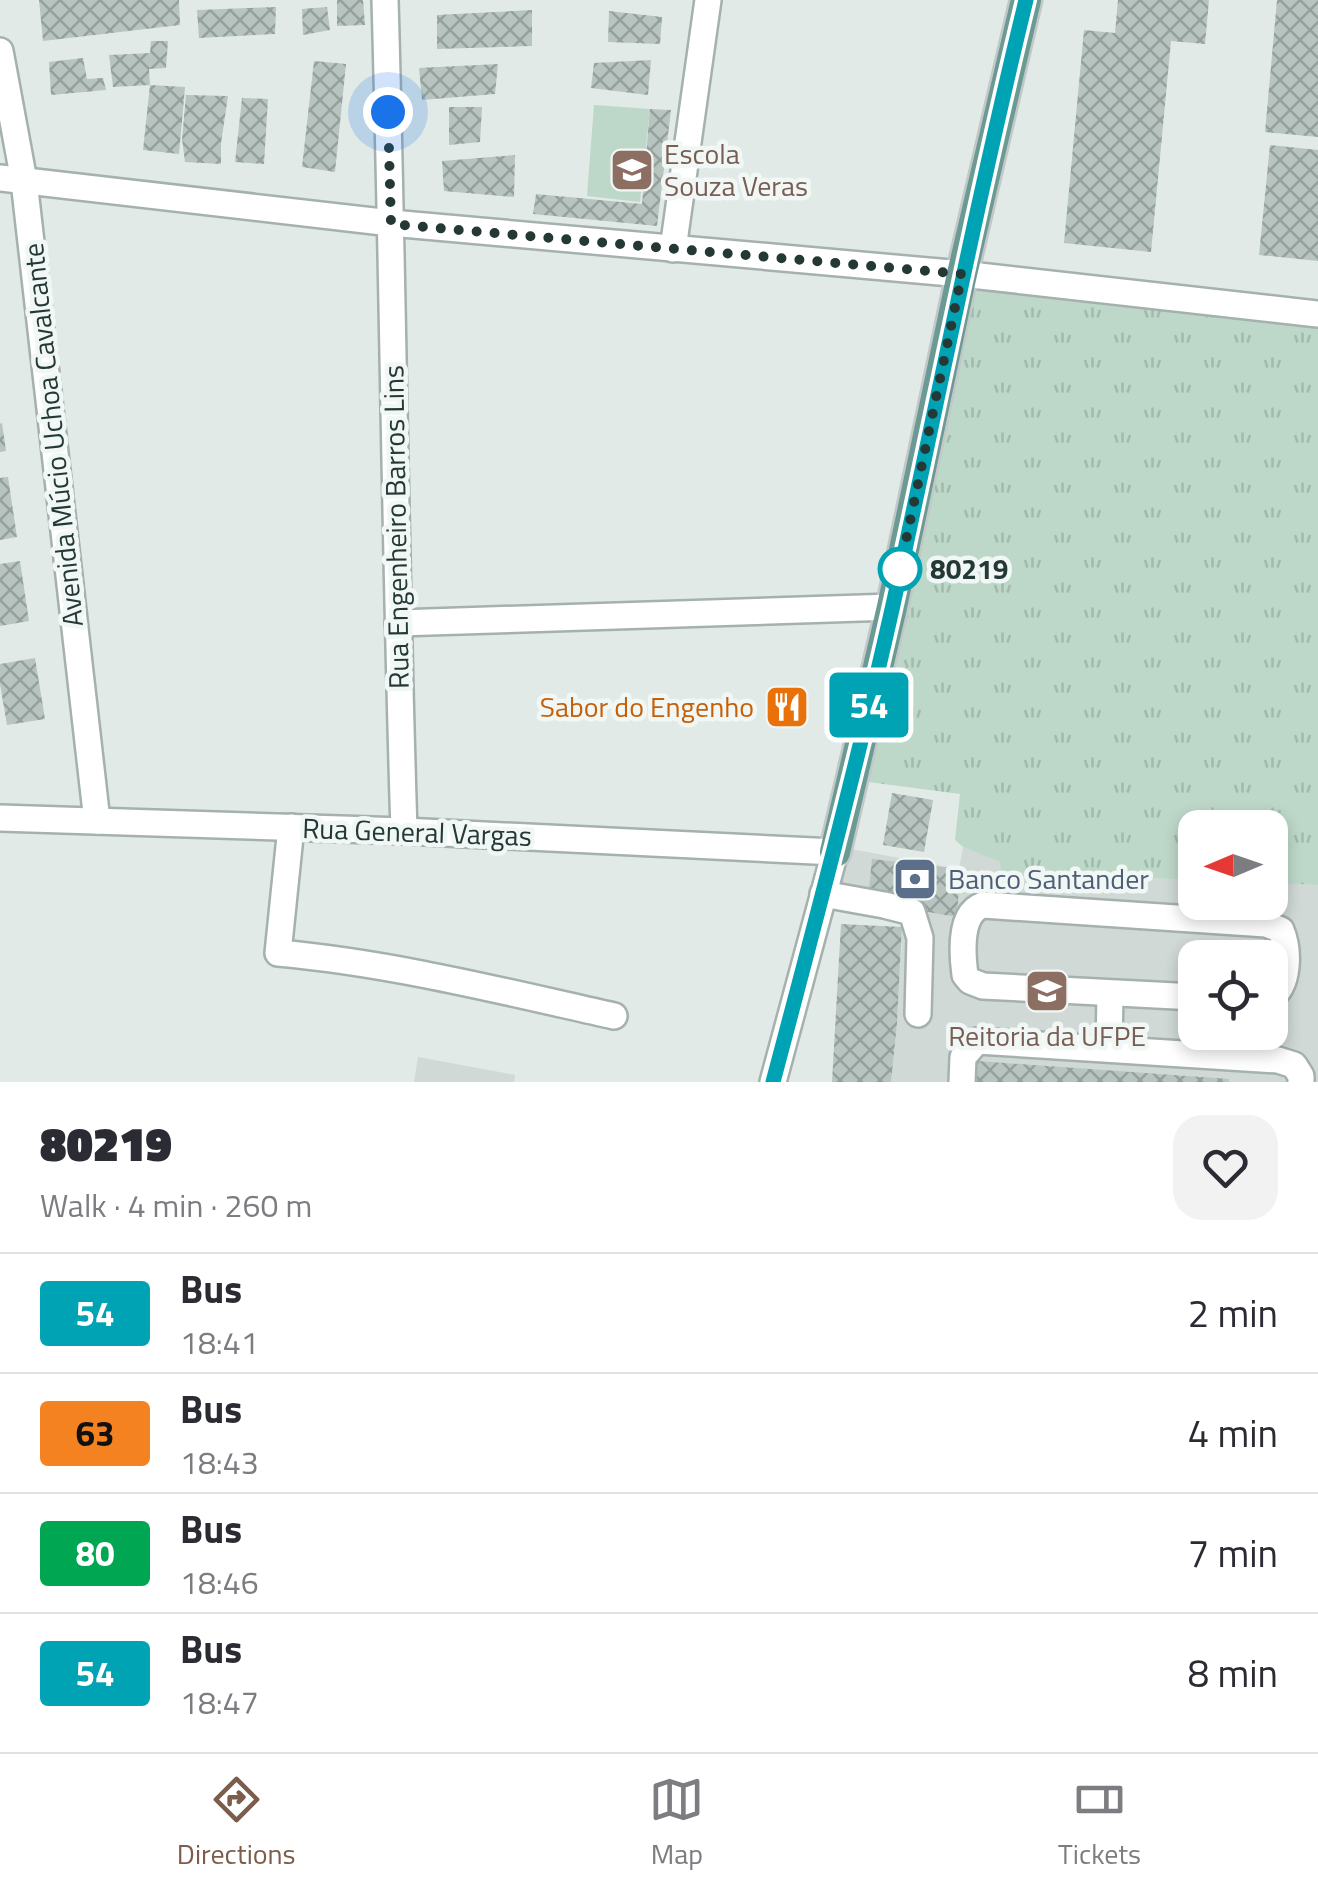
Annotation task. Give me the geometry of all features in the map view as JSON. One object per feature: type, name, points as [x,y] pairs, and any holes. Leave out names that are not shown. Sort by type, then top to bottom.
[{"type":"main road","points":[[835,852],[1026,0]]},
{"type":"street","name":"Rua Engenheiro Barros Lins","points":[[385,0],[404,831]]},
{"type":"street","points":[[673,249],[708,0]]},
{"type":"street","name":"Avenida Múcio Uchoa Cavalcante","points":[[0,51],[12,179],[97,821]]},
{"type":"street","points":[[12,179],[391,224],[962,274],[1318,314]]},
{"type":"street","points":[[398,623],[892,607]]},
{"type":"street","name":"Rua General Vargas","points":[[0,818],[404,831],[835,852]]},
{"type":"street","points":[[291,827],[278,953],[333,958],[434,976],[614,1016]]},
{"type":"street","points":[[773,1082],[835,852]]},
{"type":"street","points":[[823,894],[912,912],[920,938],[918,1014]]},
{"type":"street","points":[[1178,997],[983,986],[970,982],[964,965],[966,920],[974,908],[984,905],[1266,924],[1281,930],[1286,940]]},
{"type":"street","points":[[1109,1048],[1110,994]]},
{"type":"street","points":[[962,1082],[964,1057],[978,1041],[1278,1060],[1294,1065],[1302,1082]]},
{"type":"shaded area","name":"Reitoria da UFPE","points":[[963,847],[1001,862],[1001,872],[1178,879],[1178,920],[1288,920],[1288,884],[1318,885],[1318,1082],[891,1082],[903,922],[835,905],[851,849],[959,869]]},
{"type":"shaded area","points":[[418,1057],[515,1075],[514,1082],[414,1082]]},
{"type":"green space","points":[[594,105],[650,109],[640,202],[587,196]]},
{"type":"green space","points":[[957,287],[1318,318],[1318,885],[1288,884],[1288,810],[1178,810],[1178,879],[1001,872],[1000,862],[955,840],[960,794],[838,778]]},
{"type":"building","points":[[39,0],[179,0],[180,25],[43,41]]},
{"type":"building","points":[[337,0],[363,0],[365,25],[337,26]]},
{"type":"building","points":[[1118,0],[1209,0],[1205,44],[1171,41],[1151,252],[1064,243],[1084,30],[1115,33]]},
{"type":"building","points":[[1277,0],[1318,0],[1318,137],[1265,132]]},
{"type":"building","points":[[276,7],[275,34],[199,38],[197,10]]},
{"type":"building","points":[[327,7],[330,30],[303,35],[302,9]]},
{"type":"building","points":[[532,10],[532,46],[437,49],[437,15]]},
{"type":"building","points":[[609,11],[662,17],[660,44],[608,42]]},
{"type":"building","points":[[151,41],[168,41],[166,68],[149,69],[150,85],[113,87],[109,55],[150,53]]},
{"type":"building","points":[[83,58],[87,79],[103,78],[106,90],[51,95],[49,62]]},
{"type":"building","points":[[651,60],[648,95],[591,88],[594,63]]},
{"type":"building","points":[[314,61],[346,64],[335,172],[302,167]]},
{"type":"building","points":[[498,64],[495,94],[422,100],[419,68]]},
{"type":"building","points":[[150,85],[185,87],[179,154],[143,150]]},
{"type":"building","points":[[186,95],[228,96],[221,164],[185,162],[182,139]]},
{"type":"building","points":[[242,98],[268,99],[264,164],[235,162]]},
{"type":"building","points":[[449,107],[482,107],[480,142],[449,145]]},
{"type":"building","points":[[650,109],[671,110],[657,226],[533,214],[536,194],[642,204]]},
{"type":"building","points":[[1270,145],[1318,150],[1318,261],[1259,255]]},
{"type":"building","points":[[515,155],[514,197],[444,191],[442,161]]},
{"type":"building","points":[[0,424],[6,451],[0,452]]},
{"type":"building","points":[[8,477],[17,537],[0,540],[0,478]]},
{"type":"building","points":[[20,561],[29,621],[0,626],[0,564]]},
{"type":"building","points":[[35,658],[45,719],[7,725],[0,664]]},
{"type":"building","points":[[892,793],[933,800],[924,852],[883,845]]},
{"type":"building","name":"Banco Santander","points":[[872,859],[960,869],[957,917],[922,911],[923,895],[869,889]]},
{"type":"building","points":[[841,924],[902,927],[891,1082],[832,1082]]},
{"type":"building","points":[[977,1061],[1229,1079],[1229,1082],[975,1082]]},
{"type":"bus line","name":"54","points":[[773,1082],[835,852],[1026,0]]},
{"type":"place","name":"Escola Souza Veras","points":[[632,170]]},
{"type":"place","name":"80219","points":[[900,569]]},
{"type":"place","name":"Sabor do Engenho","points":[[787,707]]},
{"type":"place","name":"Banco Santander","points":[[915,879]]},
{"type":"place","name":"Reitoria da UFPE","points":[[1047,991]]},
{"type":"route","points":[[388,112],[391,224],[962,274],[900,569]]}]
